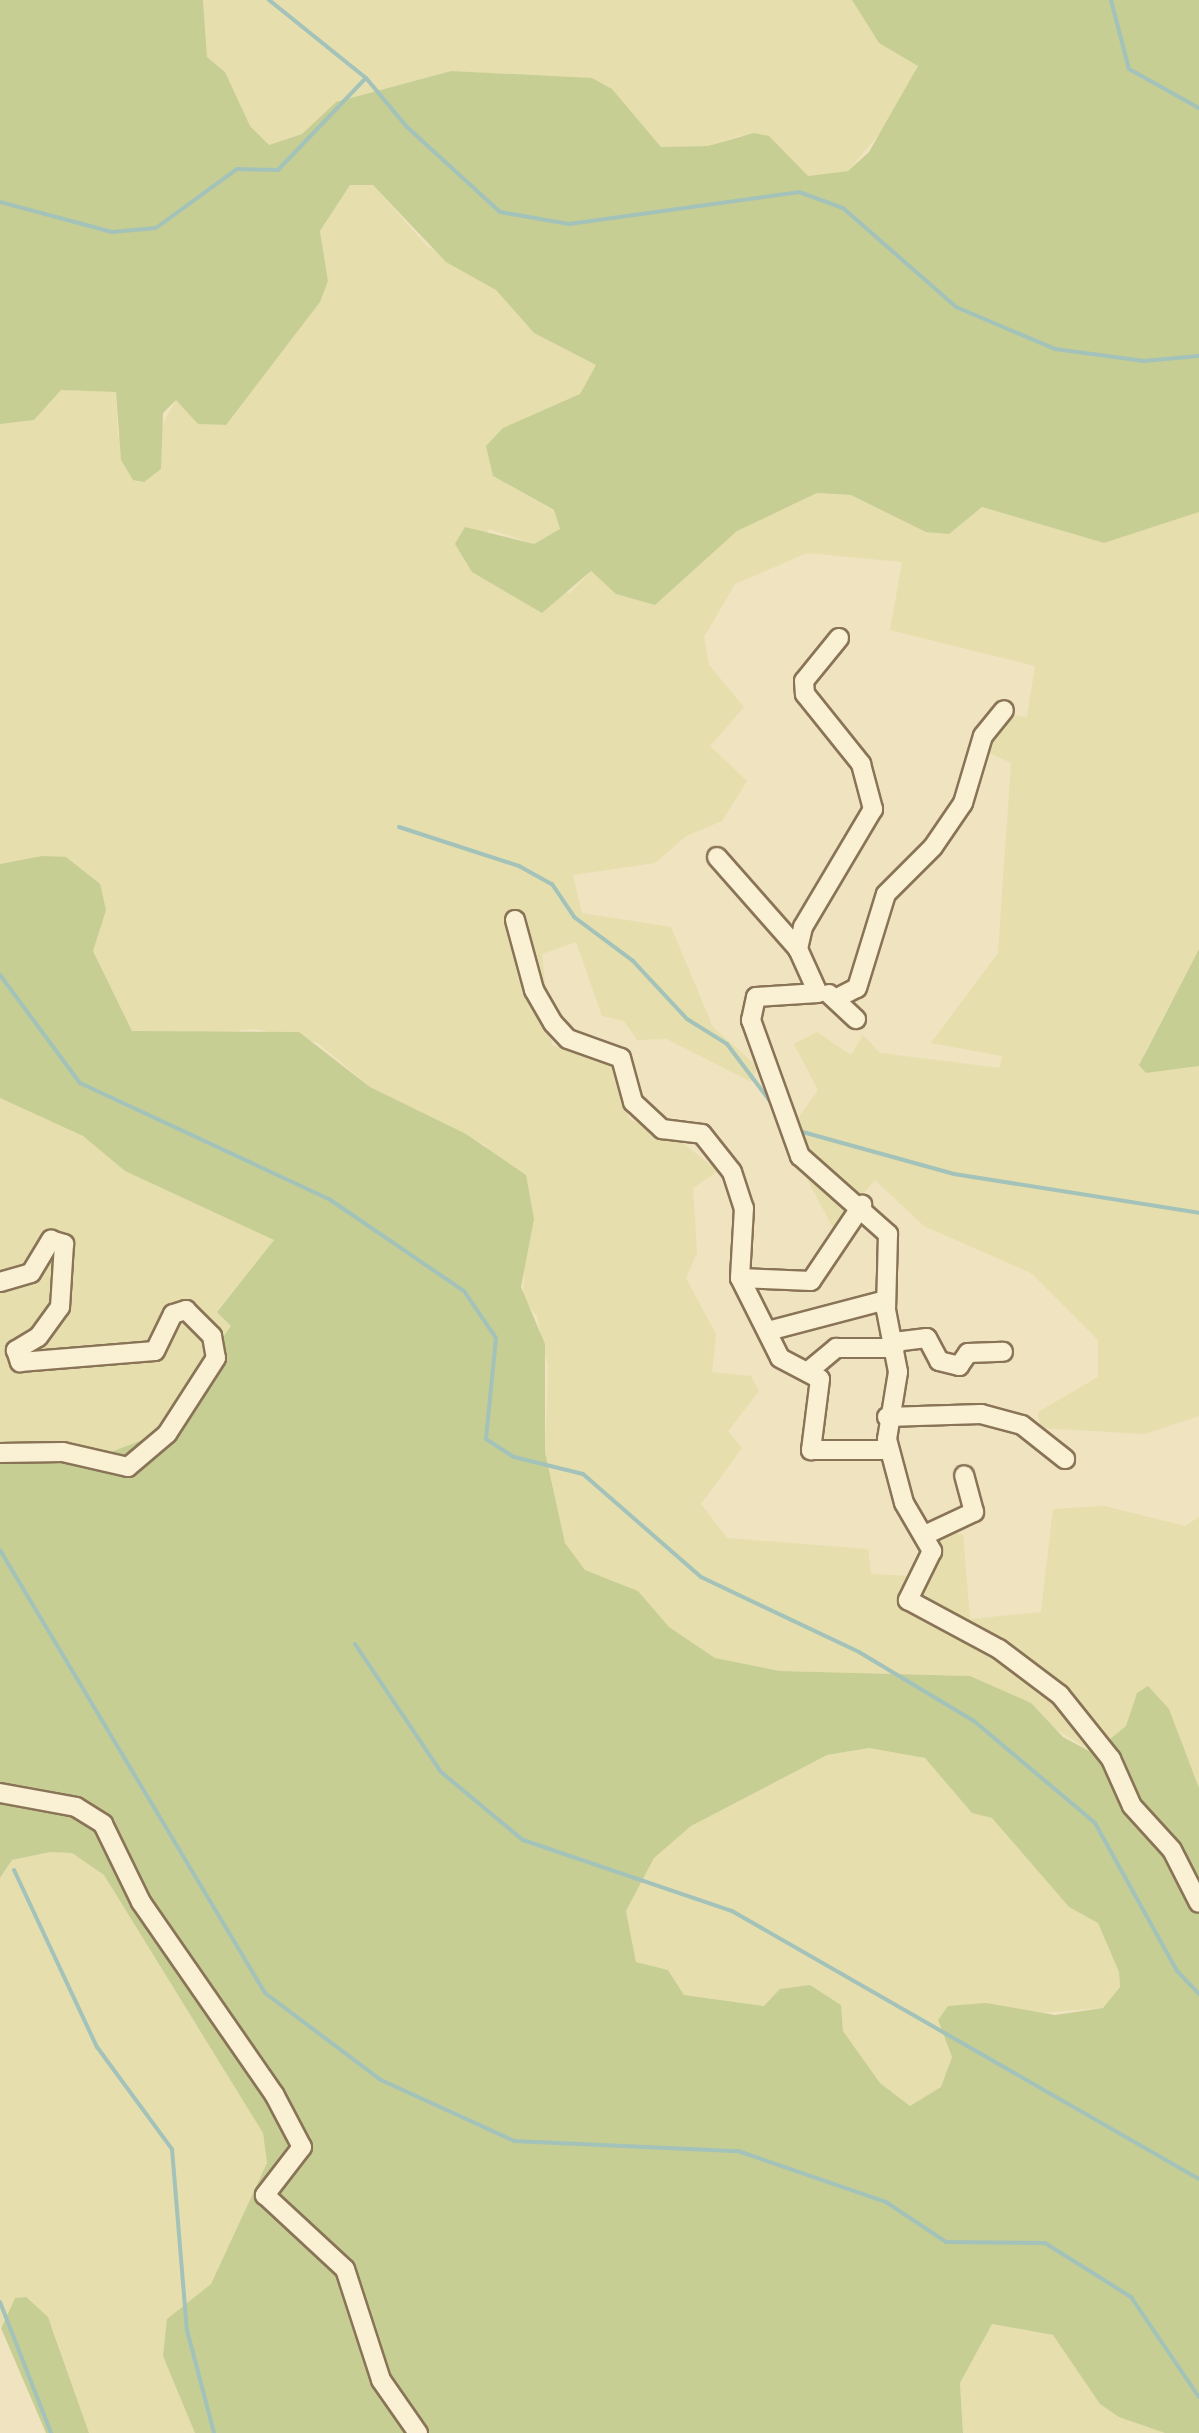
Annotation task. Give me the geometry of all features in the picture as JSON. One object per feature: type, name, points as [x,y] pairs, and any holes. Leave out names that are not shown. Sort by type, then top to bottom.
[{"type":"street","points":[[798,949],[803,927],[873,809],[861,764],[805,694],[804,681],[839,638]]},
{"type":"street","points":[[837,998],[857,988],[886,894],[963,803],[983,736],[1004,710]]},
{"type":"street","points":[[717,857],[798,949],[820,989],[837,998],[856,1019]]},
{"type":"street","points":[[515,920],[534,990],[553,1023],[568,1039],[621,1058],[633,1102],[662,1129],[702,1134],[732,1172],[744,1208],[740,1278],[780,1358],[811,1369],[820,1379],[811,1450],[889,1450]]},
{"type":"street","points":[[820,989],[756,997],[750,1005],[783,1107],[784,1127],[811,1169],[862,1205],[888,1234],[886,1300],[894,1345],[887,1417],[889,1450],[904,1503],[927,1534],[931,1558],[908,1600],[999,1649],[1060,1695],[1111,1759],[1132,1806],[1172,1850],[1199,1903]]},
{"type":"street","points":[[740,1278],[811,1281],[862,1205]]},
{"type":"street","points":[[0,1282],[31,1273],[51,1240],[64,1244],[60,1307],[38,1337],[16,1350],[20,1362],[155,1351],[173,1314],[186,1310],[212,1336],[216,1358],[167,1434],[128,1467],[63,1452],[0,1453]]},
{"type":"street","points":[[768,1331],[886,1300]]},
{"type":"street","points":[[811,1369],[836,1348],[894,1345],[927,1338],[939,1361],[959,1366],[968,1353],[1003,1352]]},
{"type":"street","points":[[887,1417],[981,1414],[1022,1425],[1065,1459]]},
{"type":"street","points":[[927,1534],[974,1512],[964,1475]]},
{"type":"street","points":[[0,1793],[76,1807],[103,1824],[141,1902],[274,2094],[302,2147],[265,2195],[345,2269],[381,2380],[418,2433]]},
{"type":"shaded area","points":[[203,0],[852,0],[879,43],[918,65],[892,119],[848,171],[808,176],[742,135],[708,146],[661,147],[612,89],[592,79],[451,71],[336,102],[302,134],[269,145],[250,126],[225,72],[207,57]]},
{"type":"shaded area","points":[[350,185],[373,185],[427,246],[496,290],[534,333],[596,365],[580,394],[514,424],[493,476],[554,511],[560,529],[534,544],[489,529],[472,572],[500,587],[570,593],[591,571],[616,594],[655,605],[737,531],[817,493],[851,495],[949,534],[982,507],[1104,543],[1199,512],[1199,949],[1143,1055],[1146,1073],[1199,1066],[1199,1416],[1145,1434],[1040,1428],[1038,1412],[1098,1377],[1098,1340],[1031,1273],[924,1226],[875,1180],[833,1228],[805,1175],[793,1126],[818,1090],[794,1044],[817,1032],[851,1055],[863,1035],[880,1053],[1000,1068],[1002,1056],[931,1043],[998,953],[1011,763],[987,752],[992,713],[1027,717],[1035,666],[890,630],[902,562],[807,553],[735,584],[704,637],[709,665],[744,707],[710,746],[747,781],[722,821],[686,836],[655,863],[573,875],[582,913],[671,927],[713,1027],[758,1067],[751,1082],[667,1039],[637,1040],[624,1021],[602,1016],[576,942],[542,954],[552,1045],[612,1062],[629,1119],[675,1137],[718,1171],[693,1188],[697,1253],[686,1278],[716,1334],[712,1372],[751,1376],[759,1391],[728,1431],[742,1448],[701,1504],[727,1538],[868,1549],[871,1574],[910,1576],[930,1527],[963,1535],[970,1619],[1041,1612],[1053,1509],[1104,1506],[1185,1526],[1199,1517],[1199,1788],[1169,1709],[1137,1693],[1126,1726],[1094,1753],[970,1676],[780,1671],[715,1658],[669,1627],[638,1591],[585,1570],[565,1543],[545,1452],[548,1367],[537,1316],[523,1299],[524,1276],[485,1145],[370,1087],[318,1043],[255,1029],[190,1036],[132,1031],[93,951],[101,920],[31,859],[0,864],[0,424],[34,420],[61,390],[116,392],[118,437],[162,426],[176,399],[198,424],[226,425],[328,281],[320,231]]},
{"type":"shaded area","points":[[0,1098],[83,1136],[125,1171],[274,1240],[217,1311],[231,1326],[150,1437],[103,1455],[0,1445]]},
{"type":"shaded area","points":[[869,1748],[925,1758],[972,1813],[992,1818],[1069,1907],[1098,1923],[1119,1972],[1120,1987],[1103,2008],[1025,2014],[986,2003],[938,2020],[952,2057],[941,2088],[910,2106],[880,2083],[843,2031],[841,2005],[810,1985],[765,2006],[684,1995],[668,1970],[636,1962],[626,1911],[654,1858],[691,1826],[827,1755]]},
{"type":"shaded area","points":[[50,1852],[72,1853],[104,1875],[263,2133],[267,2163],[211,2284],[167,2319],[195,2433],[89,2433],[52,2326],[15,2298],[0,2327],[0,1878],[12,1860]]},
{"type":"shaded area","points":[[991,2324],[1053,2335],[1100,2404],[1165,2433],[963,2433],[960,2383]]},
{"type":"green space","points":[[0,0],[203,0],[207,57],[225,72],[250,126],[269,145],[302,134],[336,102],[451,71],[592,78],[612,89],[661,147],[708,146],[754,133],[769,136],[808,176],[848,171],[869,152],[918,66],[879,43],[852,0],[1199,0],[1199,512],[1104,543],[982,507],[949,534],[926,532],[851,495],[817,493],[737,531],[655,605],[616,594],[591,571],[542,613],[472,572],[455,544],[465,527],[534,544],[560,529],[554,510],[493,476],[486,446],[503,428],[580,394],[596,365],[534,333],[496,290],[446,262],[373,185],[350,185],[320,231],[328,281],[320,302],[226,425],[198,424],[176,400],[163,413],[161,469],[144,482],[133,480],[121,460],[116,392],[61,390],[34,420],[0,424]]},
{"type":"green space","points":[[42,856],[66,857],[100,884],[106,910],[93,951],[132,1031],[299,1032],[370,1087],[466,1134],[526,1175],[534,1219],[521,1287],[545,1344],[545,1452],[565,1543],[585,1570],[638,1591],[669,1627],[715,1658],[780,1671],[970,1676],[1031,1703],[1063,1737],[1093,1753],[1126,1726],[1137,1693],[1148,1686],[1169,1709],[1199,1788],[1199,2433],[1165,2433],[1119,2417],[1100,2404],[1053,2335],[992,2324],[960,2383],[963,2433],[195,2433],[163,2356],[167,2319],[211,2284],[267,2163],[263,2133],[104,1875],[72,1853],[50,1852],[12,1860],[0,1878],[0,1445],[103,1455],[150,1437],[231,1326],[217,1312],[274,1240],[125,1171],[83,1136],[0,1098],[0,864]],"holes":[[[869,1748],[925,1758],[972,1813],[992,1818],[1069,1907],[1098,1923],[1119,1972],[1120,1987],[1103,2008],[1055,2015],[986,2003],[948,2006],[938,2020],[952,2057],[941,2087],[910,2106],[880,2083],[843,2031],[841,2005],[810,1985],[780,1989],[764,2006],[684,1995],[668,1970],[636,1962],[626,1911],[654,1858],[691,1826],[827,1755]]]},
{"type":"green space","points":[[1199,949],[1199,1066],[1146,1073],[1139,1065]]},
{"type":"green space","points":[[26,2297],[48,2317],[89,2433],[46,2433],[1,2328],[15,2298]]},
{"type":"waterway","points":[[269,0],[366,78],[407,127],[500,212],[569,224],[799,192],[843,208],[956,307],[1055,349],[1144,361],[1199,356]]},
{"type":"waterway","points":[[1111,0],[1129,69],[1199,108]]},
{"type":"waterway","points":[[0,202],[112,232],[156,228],[237,169],[278,170],[366,78]]},
{"type":"waterway","points":[[399,827],[519,866],[552,884],[574,917],[633,961],[687,1019],[727,1044],[773,1105]]},
{"type":"waterway","points":[[0,975],[80,1083],[329,1199],[464,1291],[496,1338],[486,1439],[514,1457],[583,1474],[701,1577],[859,1652],[974,1721],[1095,1823],[1177,1971],[1199,1994]]},
{"type":"waterway","points":[[799,1131],[954,1174],[1199,1213]]},
{"type":"waterway","points":[[0,1550],[265,1993],[381,2080],[514,2141],[738,2151],[886,2202],[946,2242],[1045,2243],[1131,2297],[1199,2397]]},
{"type":"waterway","points":[[355,1644],[441,1772],[523,1840],[732,1911],[1199,2179]]},
{"type":"waterway","points":[[14,1870],[97,2047],[172,2149],[187,2330],[214,2433]]},
{"type":"waterway","points":[[0,2302],[51,2433]]}]
